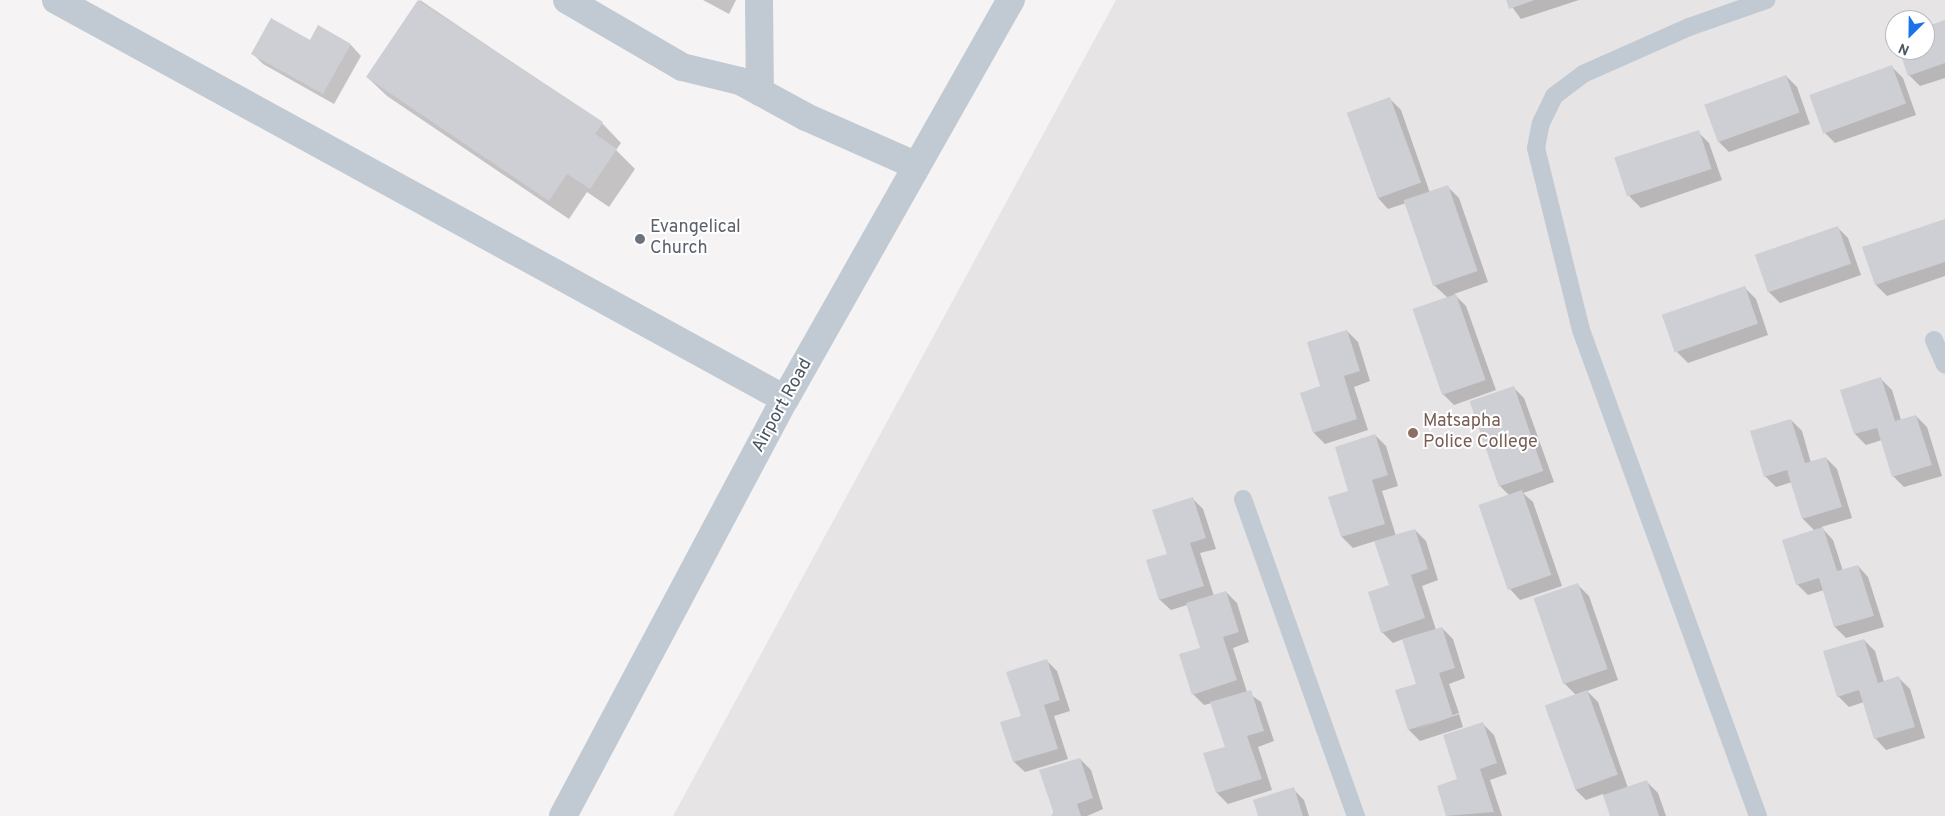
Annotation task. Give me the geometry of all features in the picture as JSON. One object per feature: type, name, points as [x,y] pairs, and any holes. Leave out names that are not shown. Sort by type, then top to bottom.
[{"type":"street","points":[[56,0],[785,399]]},
{"type":"street","points":[[567,0],[682,67],[740,81],[806,118],[918,166]]},
{"type":"street","points":[[759,0],[760,92]]},
{"type":"street","name":"Airport Road","points":[[563,816],[785,399],[1011,0]]},
{"type":"lane","points":[[1758,816],[1581,330],[1536,148],[1541,123],[1554,96],[1583,74],[1689,27],[1766,0]]},
{"type":"lane","points":[[1934,340],[1945,365]]},
{"type":"lane","points":[[1243,499],[1356,816]]},
{"type":"shaded area","name":"Matsapha Police College","points":[[1116,0],[1945,0],[1945,816],[673,816]]},
{"type":"building","points":[[418,0],[603,122],[595,134],[617,149],[590,189],[567,174],[549,201],[366,77]]},
{"type":"building","points":[[1506,0],[1535,0],[1509,9]]},
{"type":"building","points":[[271,18],[310,40],[318,25],[351,44],[323,94],[251,54]]},
{"type":"building","points":[[1945,20],[1945,63],[1908,76],[1902,60],[1935,60],[1935,24]]},
{"type":"building","points":[[1892,65],[1906,104],[1823,134],[1809,95]]},
{"type":"building","points":[[1786,75],[1800,113],[1718,142],[1704,105]]},
{"type":"building","points":[[1390,97],[1421,183],[1378,198],[1347,113]]},
{"type":"building","points":[[1699,130],[1712,169],[1627,196],[1614,158]]},
{"type":"building","points":[[1448,185],[1478,271],[1433,286],[1404,200]]},
{"type":"building","points":[[1945,219],[1945,262],[1875,285],[1862,247]]},
{"type":"building","points":[[1838,226],[1851,264],[1768,292],[1755,255]]},
{"type":"building","points":[[1745,286],[1758,324],[1675,352],[1662,315]]},
{"type":"building","points":[[1456,294],[1486,380],[1442,395],[1413,309]]},
{"type":"building","points":[[1347,330],[1360,371],[1344,376],[1357,419],[1313,433],[1300,393],[1320,386],[1307,342]]},
{"type":"building","points":[[1881,377],[1895,421],[1916,415],[1932,465],[1892,477],[1877,428],[1854,434],[1840,390]]},
{"type":"building","points":[[1514,386],[1543,471],[1499,486],[1470,401]]},
{"type":"building","points":[[1791,419],[1805,463],[1826,457],[1842,507],[1802,519],[1787,470],[1764,477],[1750,431]]},
{"type":"building","points":[[1375,434],[1388,475],[1372,480],[1385,524],[1341,537],[1328,497],[1348,491],[1335,447]]},
{"type":"building","points":[[1522,490],[1551,575],[1508,590],[1479,505]]},
{"type":"building","points":[[1193,497],[1206,538],[1190,543],[1204,586],[1159,600],[1146,560],[1167,554],[1152,510]]},
{"type":"building","points":[[1823,527],[1837,571],[1858,565],[1874,616],[1834,627],[1819,578],[1796,585],[1782,540]]},
{"type":"building","points":[[1415,529],[1428,569],[1411,575],[1425,618],[1381,633],[1368,592],[1389,585],[1374,541]]},
{"type":"building","points":[[1578,583],[1608,669],[1563,684],[1534,598]]},
{"type":"building","points":[[1226,591],[1239,632],[1223,637],[1237,680],[1192,695],[1179,654],[1200,648],[1186,603]]},
{"type":"building","points":[[1442,627],[1455,668],[1439,673],[1453,716],[1408,730],[1395,690],[1416,684],[1402,639]]},
{"type":"building","points":[[1864,639],[1878,683],[1899,676],[1915,727],[1874,739],[1859,690],[1837,697],[1823,651]]},
{"type":"building","points":[[1047,659],[1060,700],[1044,705],[1058,749],[1013,762],[1000,722],[1021,716],[1006,672]]},
{"type":"building","points":[[1251,690],[1264,731],[1247,736],[1262,779],[1216,793],[1203,753],[1225,747],[1210,702]]},
{"type":"building","points":[[1587,690],[1618,775],[1575,790],[1545,705]]},
{"type":"building","points":[[1483,722],[1497,763],[1480,769],[1494,812],[1446,816],[1437,786],[1457,779],[1443,735]]},
{"type":"building","points":[[1080,758],[1093,798],[1077,804],[1081,816],[1050,816],[1054,814],[1039,770]]},
{"type":"building","points":[[1647,780],[1659,816],[1610,816],[1603,795]]},
{"type":"building","points":[[1294,787],[1303,816],[1258,816],[1253,800]]},
{"type":"place","name":"Evangelical Church","points":[[640,239]]},
{"type":"place","name":"Matsapha Police College","points":[[1413,433]]}]
